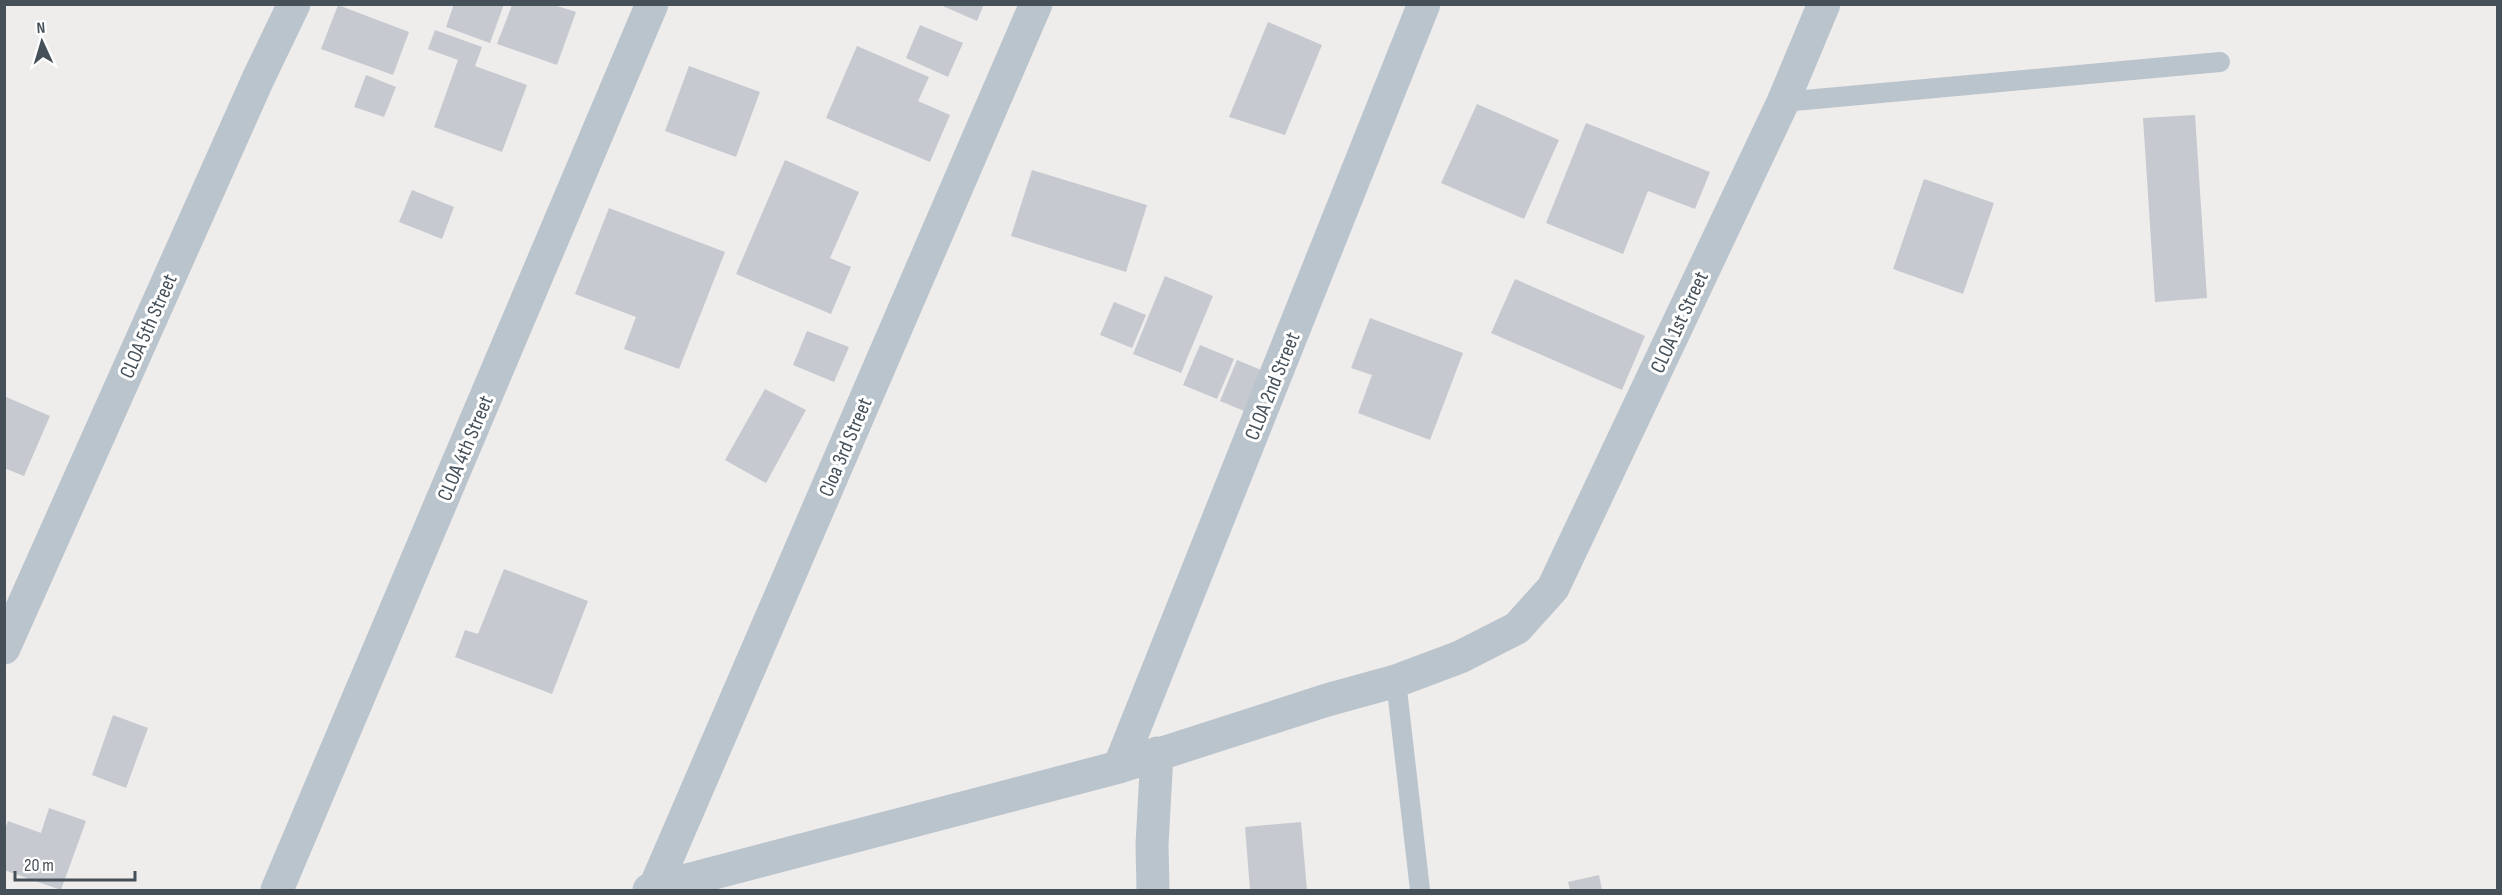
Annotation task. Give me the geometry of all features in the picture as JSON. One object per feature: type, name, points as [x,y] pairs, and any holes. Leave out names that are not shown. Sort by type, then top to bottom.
[{"type":"street","name":"CLOA 5th Street","points":[[4,648],[258,79],[294,4]]},
{"type":"street","name":"CLOA 4th Street","points":[[277,891],[652,4]]},
{"type":"street","name":"Cloa 3rd Street","points":[[652,890],[1036,4]]},
{"type":"street","name":"CLOA 2nd Street","points":[[1119,766],[1424,4]]},
{"type":"street","name":"CLOA 1st Street","points":[[1396,681],[1460,657],[1517,628],[1553,588],[1783,102],[1824,4]]},
{"type":"street","points":[[652,890],[1119,766],[1396,681]]},
{"type":"street","points":[[1153,891],[1152,845],[1158,753]]},
{"type":"lane","points":[[1783,102],[2220,62]]},
{"type":"lane","points":[[1396,681],[1420,891]]},
{"type":"building","points":[[454,4],[504,4],[490,43],[446,27]]},
{"type":"building","points":[[938,4],[984,4],[977,21]]},
{"type":"building","points":[[338,5],[409,32],[393,75],[321,49]]},
{"type":"building","points":[[512,5],[554,5],[576,12],[557,65],[497,44]]},
{"type":"building","points":[[1268,22],[1322,45],[1285,135],[1229,117]]},
{"type":"building","points":[[920,25],[963,43],[948,77],[906,58]]},
{"type":"building","points":[[435,30],[482,47],[475,66],[527,85],[502,152],[434,127],[458,60],[428,49]]},
{"type":"building","points":[[857,46],[929,77],[918,101],[950,115],[930,162],[826,118]]},
{"type":"building","points":[[689,66],[760,92],[736,157],[665,131]]},
{"type":"building","points":[[366,75],[396,87],[384,117],[354,107]]},
{"type":"building","points":[[1477,104],[1559,140],[1524,219],[1441,183]]},
{"type":"building","points":[[2195,115],[2207,298],[2155,302],[2143,118]]},
{"type":"building","points":[[1586,123],[1710,172],[1695,209],[1648,191],[1623,254],[1546,223]]},
{"type":"building","points":[[785,160],[859,192],[830,258],[851,267],[831,314],[736,274]]},
{"type":"building","points":[[1032,170],[1147,205],[1126,272],[1011,236]]},
{"type":"building","points":[[1924,179],[1994,203],[1963,294],[1893,269]]},
{"type":"building","points":[[412,190],[454,207],[442,239],[399,222]]},
{"type":"building","points":[[609,208],[725,252],[679,369],[624,349],[636,317],[575,294]]},
{"type":"building","points":[[1165,276],[1213,296],[1181,373],[1133,354]]},
{"type":"building","points":[[1515,279],[1645,336],[1622,390],[1491,333]]},
{"type":"building","points":[[1114,302],[1146,315],[1132,348],[1100,335]]},
{"type":"building","points":[[1370,318],[1463,353],[1430,440],[1358,413],[1372,375],[1351,368]]},
{"type":"building","points":[[807,331],[849,347],[834,382],[793,365]]},
{"type":"building","points":[[1200,345],[1234,359],[1217,399],[1183,385]]},
{"type":"building","points":[[1237,360],[1271,374],[1254,415],[1220,401]]},
{"type":"building","points":[[765,389],[806,410],[766,483],[725,460]]},
{"type":"building","points":[[4,396],[50,416],[24,476],[4,468]]},
{"type":"building","points":[[504,569],[588,601],[552,694],[455,657],[465,630],[478,634]]},
{"type":"building","points":[[113,715],[148,728],[126,788],[92,775]]},
{"type":"building","points":[[49,808],[86,821],[61,890],[4,870],[4,832],[8,821],[41,833]]},
{"type":"building","points":[[1301,822],[1307,890],[1250,890],[1245,827]]},
{"type":"building","points":[[1599,875],[1602,890],[1570,890],[1568,882]]}]
